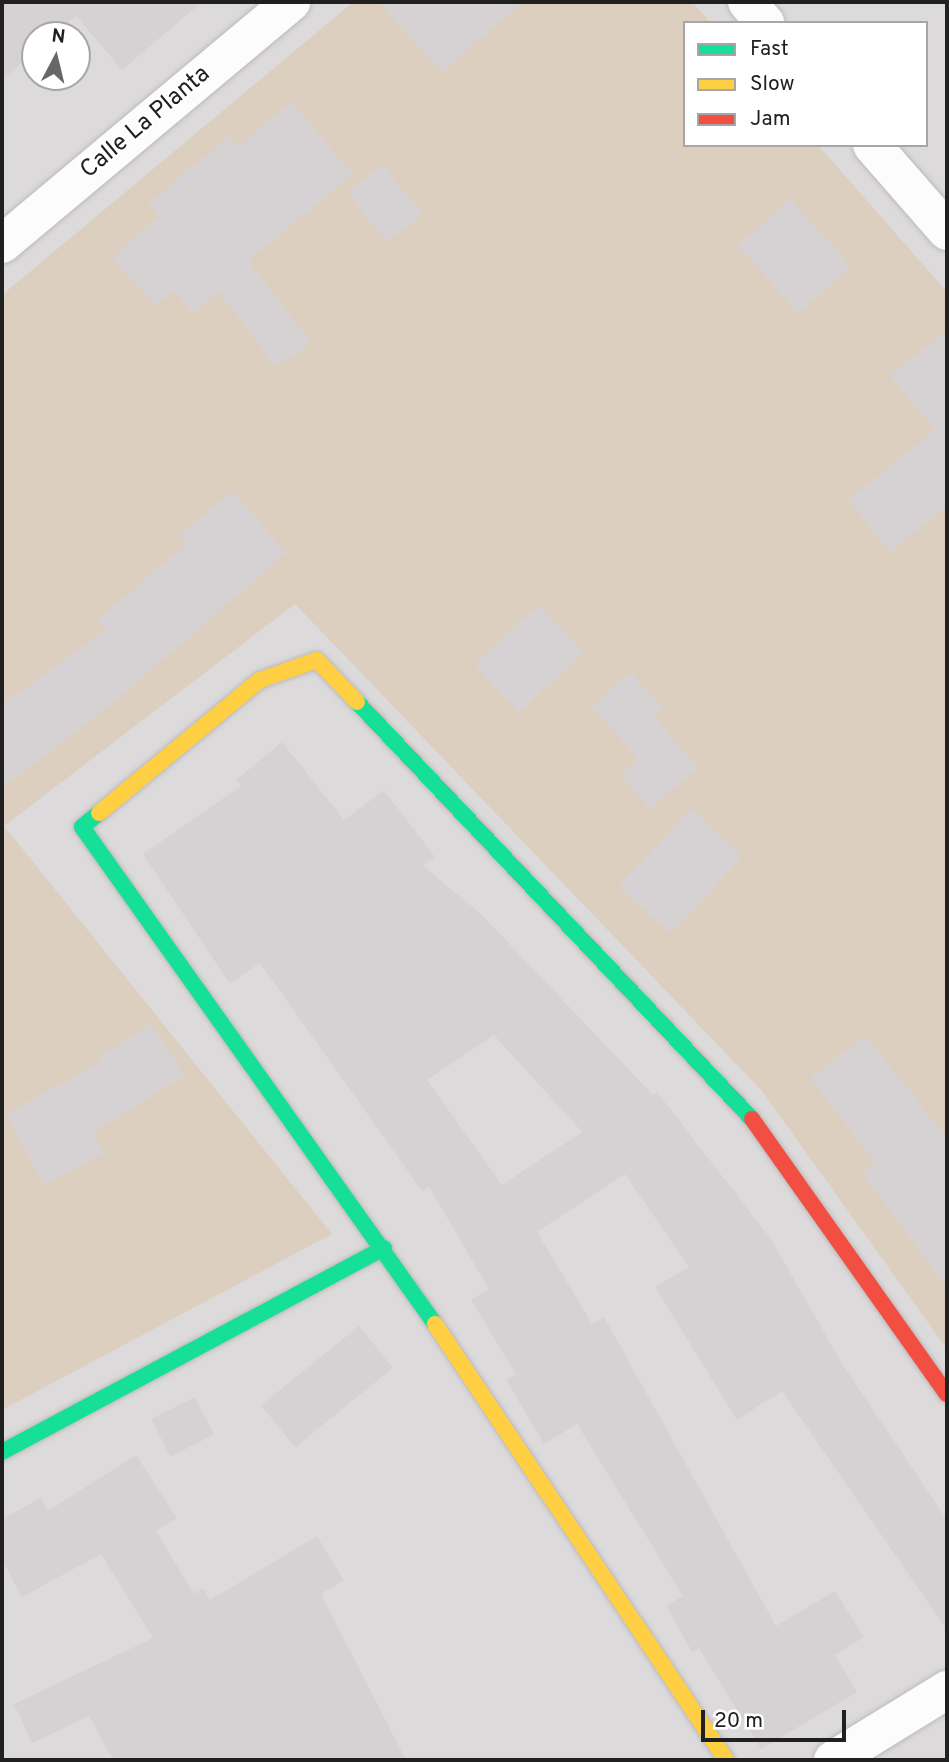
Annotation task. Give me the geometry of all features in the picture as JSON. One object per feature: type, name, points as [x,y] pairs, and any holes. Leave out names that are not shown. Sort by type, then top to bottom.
[{"type":"street","name":"Calle La Planta","points":[[2,244],[291,2]]},
{"type":"street","points":[[747,2],[763,21]]},
{"type":"street","points":[[875,147],[947,230]]},
{"type":"street","points":[[726,1760],[384,1248],[82,827],[260,680],[317,660],[739,1100],[947,1394]]},
{"type":"street","points":[[2,1452],[384,1248]]},
{"type":"street","points":[[833,1760],[947,1690]]},
{"type":"shaded area","points":[[2,2],[947,2],[947,1760],[2,1760]]},
{"type":"shaded area","points":[[353,2],[692,2],[709,21],[683,21],[683,147],[820,147],[947,292],[947,1349],[762,1091],[295,604],[4,826],[332,1234],[2,1410],[2,295]]},
{"type":"building","points":[[2,2],[202,2],[122,70],[91,34],[91,21],[80,21],[76,16],[70,21],[21,21],[21,63],[2,80]]},
{"type":"building","points":[[379,2],[522,2],[442,72]]},
{"type":"building","points":[[291,102],[353,174],[248,261],[311,342],[276,367],[219,291],[193,313],[173,291],[155,306],[112,258],[159,217],[148,204],[229,136],[238,147]]},
{"type":"building","points":[[382,164],[422,214],[387,242],[347,192]]},
{"type":"building","points":[[790,199],[850,266],[798,313],[738,246]]},
{"type":"building","points":[[947,330],[947,506],[890,552],[848,500],[935,430],[890,376]]},
{"type":"building","points":[[232,491],[286,553],[108,707],[2,788],[2,705],[106,630],[97,620],[187,544],[180,535]]},
{"type":"building","points":[[539,605],[583,653],[519,713],[475,665]]},
{"type":"building","points":[[631,672],[663,708],[654,716],[698,768],[650,809],[620,776],[639,760],[592,707]]},
{"type":"building","points":[[282,742],[344,820],[384,790],[435,857],[423,866],[480,913],[653,1095],[657,1092],[771,1239],[841,1362],[947,1520],[947,1630],[782,1391],[737,1420],[655,1287],[689,1267],[625,1174],[537,1232],[592,1324],[604,1317],[776,1626],[835,1591],[864,1637],[835,1655],[857,1692],[761,1749],[699,1648],[692,1652],[666,1606],[683,1596],[577,1424],[544,1444],[506,1380],[516,1374],[471,1300],[489,1289],[429,1187],[422,1191],[260,963],[230,984],[143,854],[241,786],[236,780]],"holes":[[[494,1035],[582,1132],[502,1185],[427,1080]]]},
{"type":"building","points":[[691,809],[742,857],[671,934],[619,886]]},
{"type":"building","points":[[151,1024],[184,1076],[93,1132],[104,1153],[44,1185],[6,1114],[102,1062],[99,1057]]},
{"type":"building","points":[[865,1036],[947,1138],[947,1288],[863,1173],[876,1163],[810,1078]]},
{"type":"building","points":[[359,1326],[393,1368],[295,1447],[261,1405]]},
{"type":"building","points":[[195,1397],[214,1434],[170,1457],[151,1419]]},
{"type":"building","points":[[136,1455],[177,1518],[156,1531],[194,1594],[203,1588],[210,1600],[317,1536],[344,1580],[321,1594],[406,1760],[113,1760],[89,1716],[32,1743],[14,1704],[153,1638],[101,1554],[22,1597],[2,1560],[2,1519],[41,1498],[48,1511]]},
{"type":"traffic: fast","points":[[357,702],[752,1119]]},
{"type":"traffic: fast","points":[[99,813],[82,827],[435,1324]]},
{"type":"traffic: fast","points":[[2,1452],[384,1248]]},
{"type":"traffic: slow","points":[[99,813],[260,680],[317,660],[357,702]]},
{"type":"traffic: slow","points":[[435,1324],[726,1760]]},
{"type":"traffic: jam","points":[[752,1119],[947,1394]]}]
